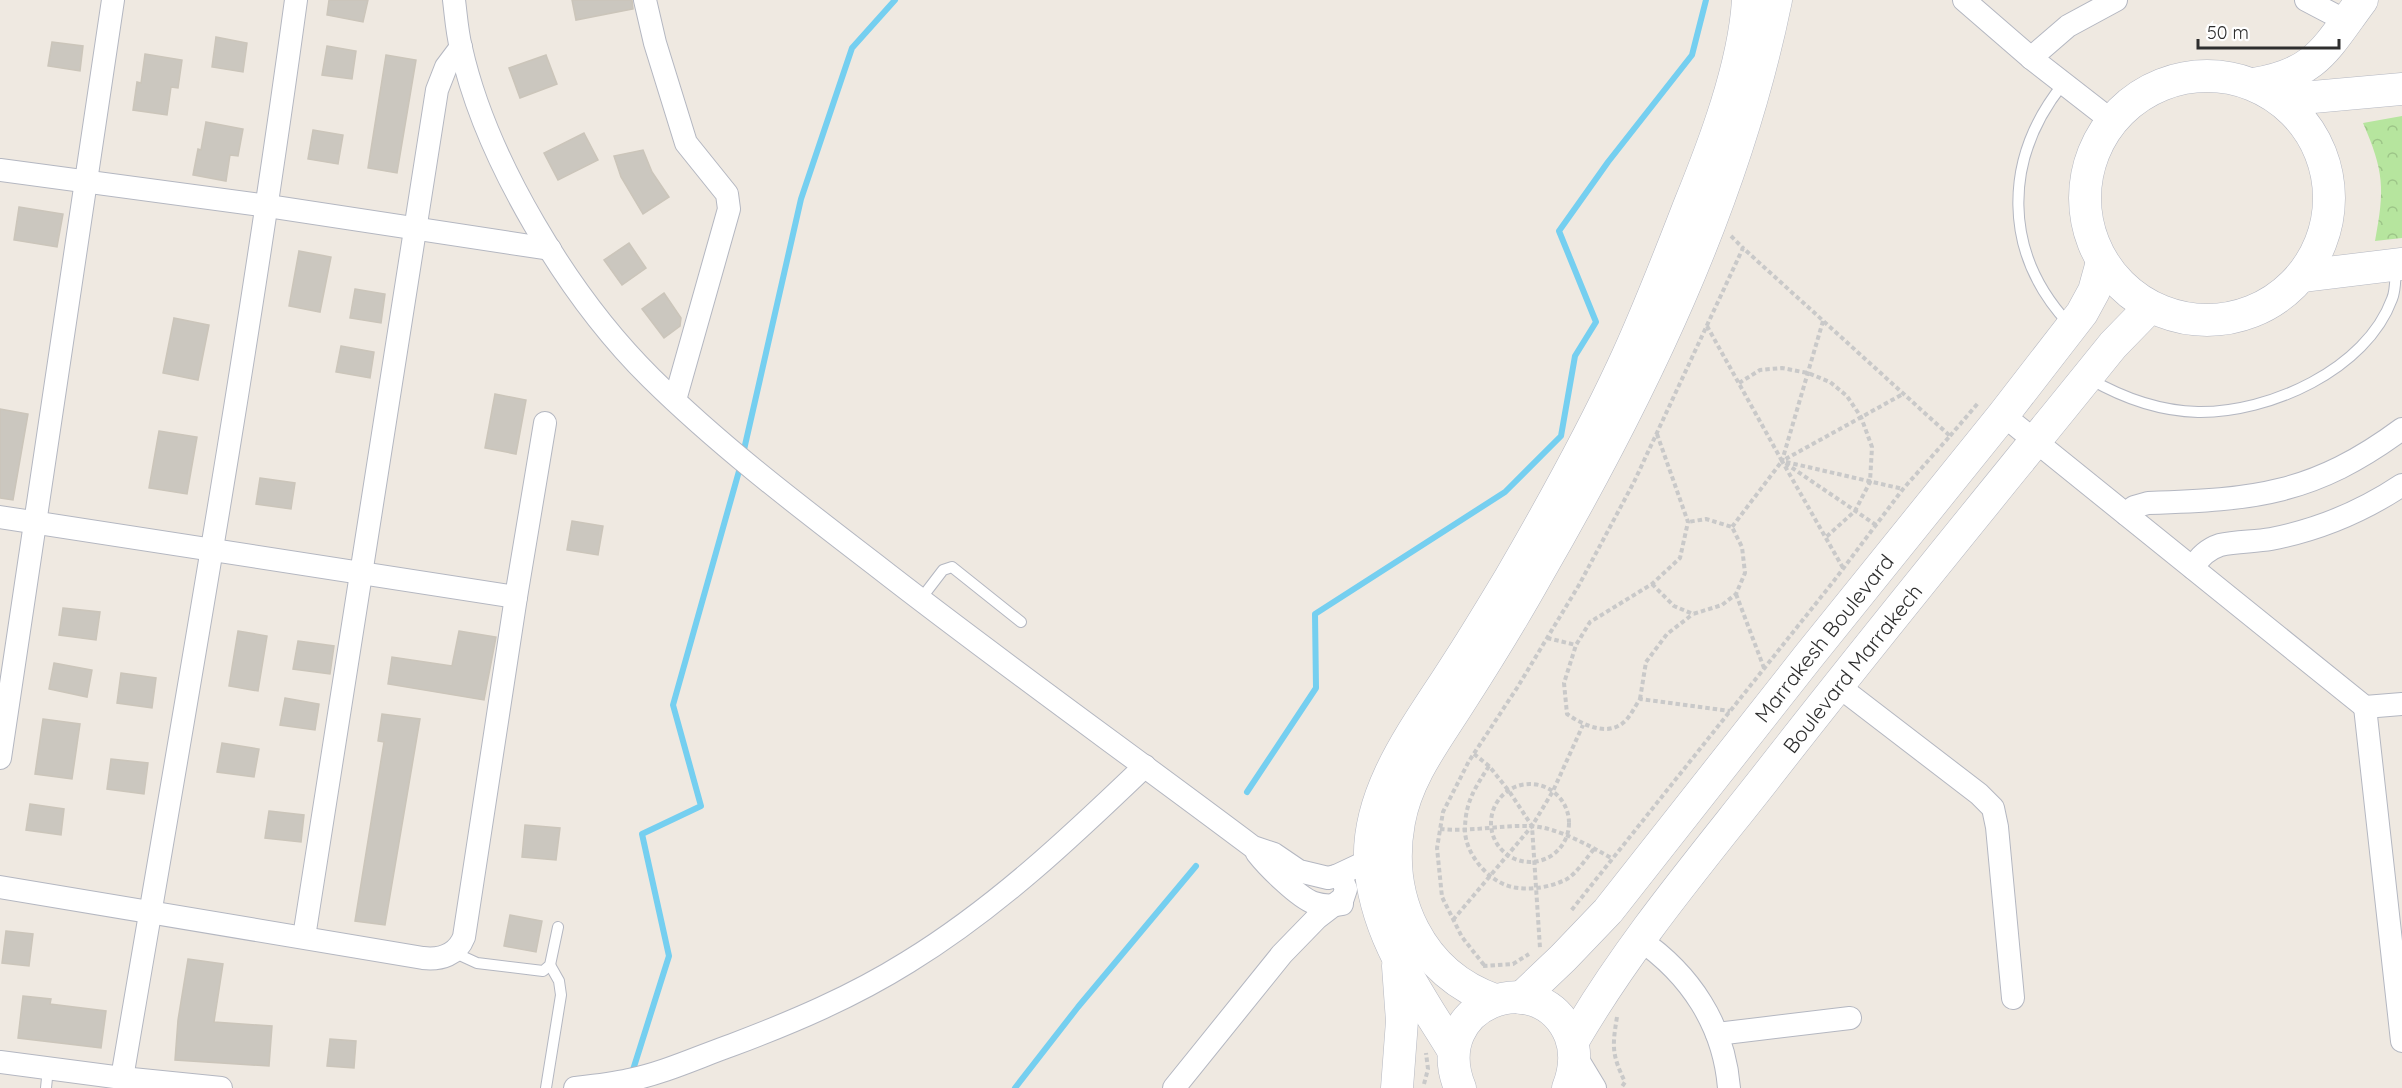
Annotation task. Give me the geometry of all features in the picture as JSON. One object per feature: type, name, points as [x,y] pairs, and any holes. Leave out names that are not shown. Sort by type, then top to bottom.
[{"type":"main road","points":[[1454,1076],[1396,957],[1380,910],[1370,860],[1377,812],[1392,769],[1545,516],[1600,414],[1639,330],[1701,178],[1716,133],[1739,53],[1748,0]]},
{"type":"main road","points":[[1574,1048],[1558,1017],[1535,1001],[1443,972],[1430,958],[1419,942],[1408,918],[1399,884],[1396,842],[1403,805],[1428,752],[1490,656],[1582,495],[1672,316],[1698,255],[1735,156],[1755,90],[1776,0]]},
{"type":"main road","points":[[2263,89],[2308,66],[2325,49],[2354,11]]},
{"type":"main road","points":[[2310,131],[2313,97],[2325,49]]},
{"type":"main road","points":[[2263,89],[2294,111],[2310,131],[2322,154],[2329,179],[2330,204],[2326,230],[2320,246],[2302,276],[2282,295],[2258,310],[2232,318],[2204,321],[2150,308],[2123,288],[2102,262],[2090,235],[2084,205],[2086,175],[2096,147],[2112,121],[2134,100],[2161,84],[2192,76],[2222,76],[2263,89],[2313,97],[2402,89]]},
{"type":"main road","name":"Marrakesh Boulevard","points":[[1493,988],[1608,911],[2082,313],[2094,291],[2102,262]]},
{"type":"main road","points":[[2302,276],[2399,265]]},
{"type":"main road","name":"Boulevard Marrakech","points":[[1568,1088],[1574,1072],[1574,1048],[1597,1000],[1639,939],[1837,685],[2087,377],[2132,324],[2150,308]]},
{"type":"main road","points":[[1396,957],[1402,1021],[1397,1088]]},
{"type":"main road","points":[[1454,1076],[1463,1025],[1483,1006],[1493,988]]},
{"type":"street","points":[[0,758],[113,0]]},
{"type":"street","points":[[122,1078],[213,551],[268,206],[296,0]]},
{"type":"street","points":[[454,0],[461,47],[483,117],[513,185],[550,249],[609,331],[651,378],[742,461],[920,600],[1253,847],[1272,870],[1310,900],[1334,906],[1353,901],[1380,910]]},
{"type":"street","points":[[645,0],[655,44],[686,143],[727,194],[729,208],[675,400]]},
{"type":"street","points":[[1965,0],[2031,58],[2112,121]]},
{"type":"street","points":[[2031,58],[2068,26],[2116,0]]},
{"type":"street","points":[[2306,0],[2354,11]]},
{"type":"street","points":[[304,937],[437,90],[446,67],[461,47]]},
{"type":"street","points":[[0,170],[268,206],[550,249]]},
{"type":"street","points":[[2003,415],[2365,707],[2402,704]]},
{"type":"street","points":[[0,887],[423,958],[439,958],[460,947],[464,937],[545,423]]},
{"type":"street","points":[[2126,514],[2134,507],[2148,503],[2238,499],[2298,486],[2351,463],[2402,429]]},
{"type":"street","points":[[2193,568],[2204,554],[2221,545],[2253,542],[2312,528],[2368,504],[2402,485]]},
{"type":"street","points":[[0,517],[516,597]]},
{"type":"street","points":[[1837,685],[1979,794],[1992,808],[1997,827],[2013,998]]},
{"type":"street","points":[[2365,707],[2397,954],[2402,1041]]},
{"type":"street","points":[[575,1088],[630,1080],[668,1068],[772,1030],[873,983],[950,935],[991,904],[1061,845],[1144,766]]},
{"type":"street","points":[[1174,1088],[1282,954],[1317,918],[1334,906],[1346,893],[1342,879],[1299,871],[1274,854],[1253,847]]},
{"type":"street","points":[[1282,954],[1319,885],[1370,860]]},
{"type":"street","points":[[1639,939],[1656,951],[1686,980],[1704,1006],[1724,1054],[1729,1088]]},
{"type":"street","points":[[1717,1034],[1850,1018]]},
{"type":"street","points":[[1574,1048],[1595,1088]]},
{"type":"street","points":[[0,1062],[47,1078],[122,1078],[221,1088]]},
{"type":"lane","points":[[2063,84],[2045,109],[2030,136],[2020,176],[2018,197],[2022,238],[2027,258],[2045,295],[2071,327]]},
{"type":"lane","points":[[2087,377],[2129,398],[2174,410],[2223,411],[2271,401],[2316,381],[2336,367],[2367,339],[2385,315],[2393,297],[2399,265]]},
{"type":"lane","points":[[920,600],[943,570],[952,567],[1022,622]]},
{"type":"lane","points":[[546,1088],[561,996],[559,981],[550,965],[558,927]]},
{"type":"lane","points":[[453,952],[477,963],[538,972],[550,965]]},
{"type":"path","points":[[1474,754],[1489,766],[1532,826],[1536,889],[1548,950],[1513,964],[1493,988],[1462,937],[1442,897],[1437,848],[1443,812],[1474,754],[1517,688],[1590,565],[1634,482],[1743,248],[1950,436],[1903,489],[1843,568],[1562,921]]},
{"type":"path","points":[[1732,527],[1782,461],[1823,321]]},
{"type":"path","points":[[1707,326],[1843,568]]},
{"type":"path","points":[[1739,383],[1760,370],[1782,368],[1808,373],[1830,382],[1839,389],[1847,396],[1861,417],[1872,447],[1869,482],[1855,511],[1826,537]]},
{"type":"path","points":[[1782,461],[1903,394]]},
{"type":"path","points":[[1656,434],[1688,522],[1680,558],[1652,584],[1590,622],[1576,645],[1564,683],[1567,714],[1583,725],[1608,729],[1626,720],[1640,699],[1646,662],[1667,634],[1693,614],[1722,605],[1736,594],[1745,573],[1742,547],[1732,527],[1706,519],[1688,522]]},
{"type":"path","points":[[1782,461],[1903,489]]},
{"type":"path","points":[[1782,461],[1876,525]]},
{"type":"path","points":[[1652,584],[1674,606],[1693,614]]},
{"type":"path","points":[[1736,594],[1764,668]]},
{"type":"path","points":[[1547,638],[1576,645]]},
{"type":"path","points":[[1640,699],[1730,711]]},
{"type":"path","points":[[1453,920],[1532,826],[1552,791],[1583,725]]},
{"type":"path","points":[[1489,766],[1470,797],[1465,831],[1472,856],[1491,876],[1511,887],[1536,889],[1568,878],[1595,848]]},
{"type":"path","points":[[1533,784],[1552,791],[1566,806],[1570,826],[1567,836],[1556,853],[1547,859],[1534,862],[1517,860],[1508,856],[1495,840],[1491,829],[1493,810],[1498,801],[1509,791],[1523,785],[1533,784]]},
{"type":"path","points":[[1440,829],[1465,831],[1532,826],[1567,836],[1613,859]]},
{"type":"path","points":[[1597,1000],[1618,1015],[1612,1046],[1625,1082],[1621,1088]]},
{"type":"green space","points":[[2402,116],[2402,238],[2375,241],[2381,180],[2375,154],[2363,123]]},
{"type":"building","points":[[329,0],[368,0],[363,22],[327,15]]},
{"type":"building","points":[[572,0],[632,0],[633,9],[576,20]]},
{"type":"building","points":[[216,37],[247,43],[243,72],[212,67]]},
{"type":"building","points":[[52,42],[83,46],[80,71],[48,66]]},
{"type":"building","points":[[327,46],[356,51],[352,79],[322,75]]},
{"type":"building","points":[[145,54],[182,60],[178,88],[171,87],[167,115],[133,110],[137,82],[141,83]]},
{"type":"building","points":[[386,55],[416,60],[397,173],[368,168]]},
{"type":"building","points":[[546,55],[557,84],[520,98],[509,68]]},
{"type":"building","points":[[206,122],[243,129],[238,156],[230,155],[226,181],[193,175],[198,149],[201,150]]},
{"type":"building","points":[[313,130],[343,135],[338,164],[308,159]]},
{"type":"building","points":[[584,133],[598,160],[558,180],[544,153]]},
{"type":"building","points":[[643,150],[652,172],[669,197],[643,214],[621,177],[614,156]]},
{"type":"building","points":[[19,207],[63,214],[57,247],[14,240]]},
{"type":"building","points":[[629,243],[646,268],[622,285],[604,260]]},
{"type":"building","points":[[299,251],[331,257],[320,312],[289,306]]},
{"type":"building","points":[[355,289],[385,294],[381,323],[350,318]]},
{"type":"building","points":[[664,293],[681,318],[680,326],[664,338],[642,309]]},
{"type":"building","points":[[174,318],[209,325],[198,380],[163,373]]},
{"type":"building","points":[[341,346],[374,352],[370,378],[336,372]]},
{"type":"building","points":[[495,394],[526,400],[516,454],[485,448]]},
{"type":"building","points":[[0,409],[28,414],[13,500],[0,498]]},
{"type":"building","points":[[159,431],[197,437],[187,494],[149,488]]},
{"type":"building","points":[[260,478],[295,483],[291,509],[256,504]]},
{"type":"building","points":[[572,521],[603,526],[598,555],[567,550]]},
{"type":"building","points":[[63,608],[100,612],[96,640],[59,635]]},
{"type":"building","points":[[238,631],[267,636],[258,691],[229,686]]},
{"type":"building","points":[[459,631],[496,637],[484,700],[388,684],[392,657],[452,666]]},
{"type":"building","points":[[298,641],[334,646],[330,674],[293,669]]},
{"type":"building","points":[[54,663],[92,670],[87,697],[49,689]]},
{"type":"building","points":[[121,673],[156,678],[152,708],[117,703]]},
{"type":"building","points":[[285,698],[319,704],[315,730],[280,725]]},
{"type":"building","points":[[382,714],[420,719],[385,925],[355,921],[384,742],[378,741]]},
{"type":"building","points":[[43,719],[80,724],[72,779],[35,774]]},
{"type":"building","points":[[222,743],[259,749],[254,777],[217,772]]},
{"type":"building","points":[[111,759],[148,763],[144,794],[107,789]]},
{"type":"building","points":[[30,804],[64,809],[61,835],[26,830]]},
{"type":"building","points":[[269,811],[304,815],[301,842],[265,838]]},
{"type":"building","points":[[525,825],[560,828],[556,860],[522,857]]},
{"type":"building","points":[[510,915],[542,921],[536,952],[504,946]]},
{"type":"building","points":[[6,931],[33,934],[29,966],[2,963]]},
{"type":"building","points":[[188,959],[223,964],[214,1022],[272,1026],[269,1066],[175,1060],[178,1020]]},
{"type":"building","points":[[23,996],[51,999],[50,1004],[106,1011],[101,1048],[18,1038]]},
{"type":"building","points":[[330,1039],[356,1041],[354,1068],[327,1066]]},
{"type":"waterway","points":[[743,454],[801,199],[852,48],[895,0]]},
{"type":"waterway","points":[[1247,792],[1316,688],[1315,614],[1505,492],[1561,436],[1575,356],[1596,322],[1559,231],[1608,162],[1692,55],[1706,0]]},
{"type":"waterway","points":[[632,1073],[669,956],[642,834],[701,806],[673,705],[741,464]]},
{"type":"waterway","points":[[1015,1088],[1078,1007],[1196,866]]}]
